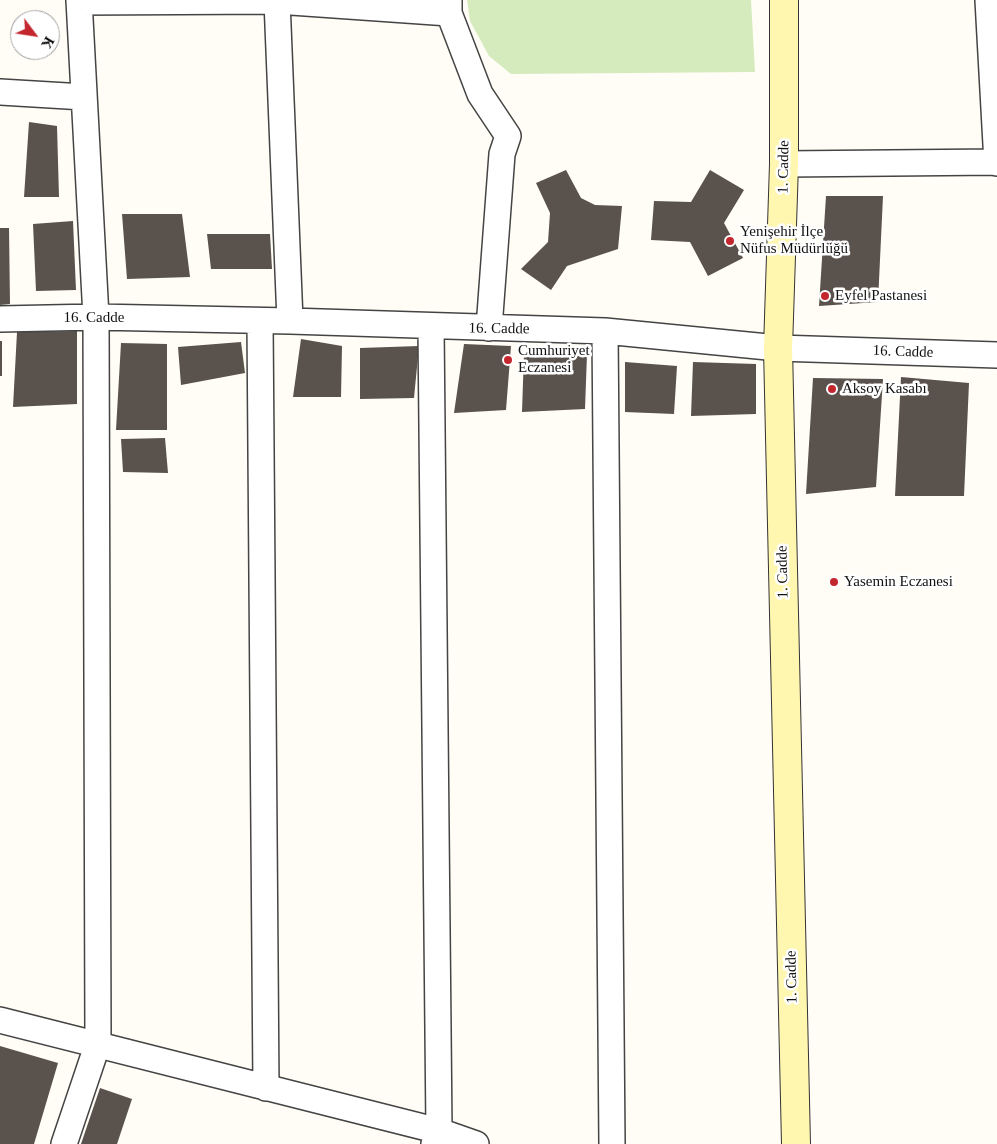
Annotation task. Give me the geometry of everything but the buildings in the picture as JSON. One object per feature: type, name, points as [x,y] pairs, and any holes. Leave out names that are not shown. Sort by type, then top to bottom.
[{"type":"street","points":[[277,0],[290,322]]},
{"type":"street","points":[[64,1144],[98,1043],[96,318],[79,1],[277,0],[449,6],[480,94],[508,136],[502,154],[489,328]]},
{"type":"street","name":"1. Cadde","points":[[784,0],[784,164],[778,348],[796,1144]]},
{"type":"street","points":[[784,164],[996,162],[988,0]]},
{"type":"street","points":[[0,92],[84,96]]},
{"type":"street","name":"16. Cadde","points":[[0,319],[96,318],[605,331],[778,348],[997,355]]},
{"type":"street","points":[[260,322],[266,1088]]},
{"type":"street","points":[[431,327],[436,1138]]},
{"type":"street","points":[[605,331],[612,1144]]},
{"type":"street","points":[[0,1020],[98,1043],[266,1088],[436,1138],[476,1144]]},
{"type":"green space","points":[[467,0],[751,0],[755,72],[511,74],[489,56],[470,21]]},
{"type":"place","name":"Yenişehir İlçe Nüfus Müdürlüğü","points":[[730,241]]},
{"type":"place","name":"Eyfel Pastanesi","points":[[825,296]]},
{"type":"place","name":"Cumhuriyet Eczanesi","points":[[508,360]]},
{"type":"place","name":"Aksoy Kasabı","points":[[832,389]]},
{"type":"place","name":"Yasemin Eczanesi","points":[[834,582]]}]
